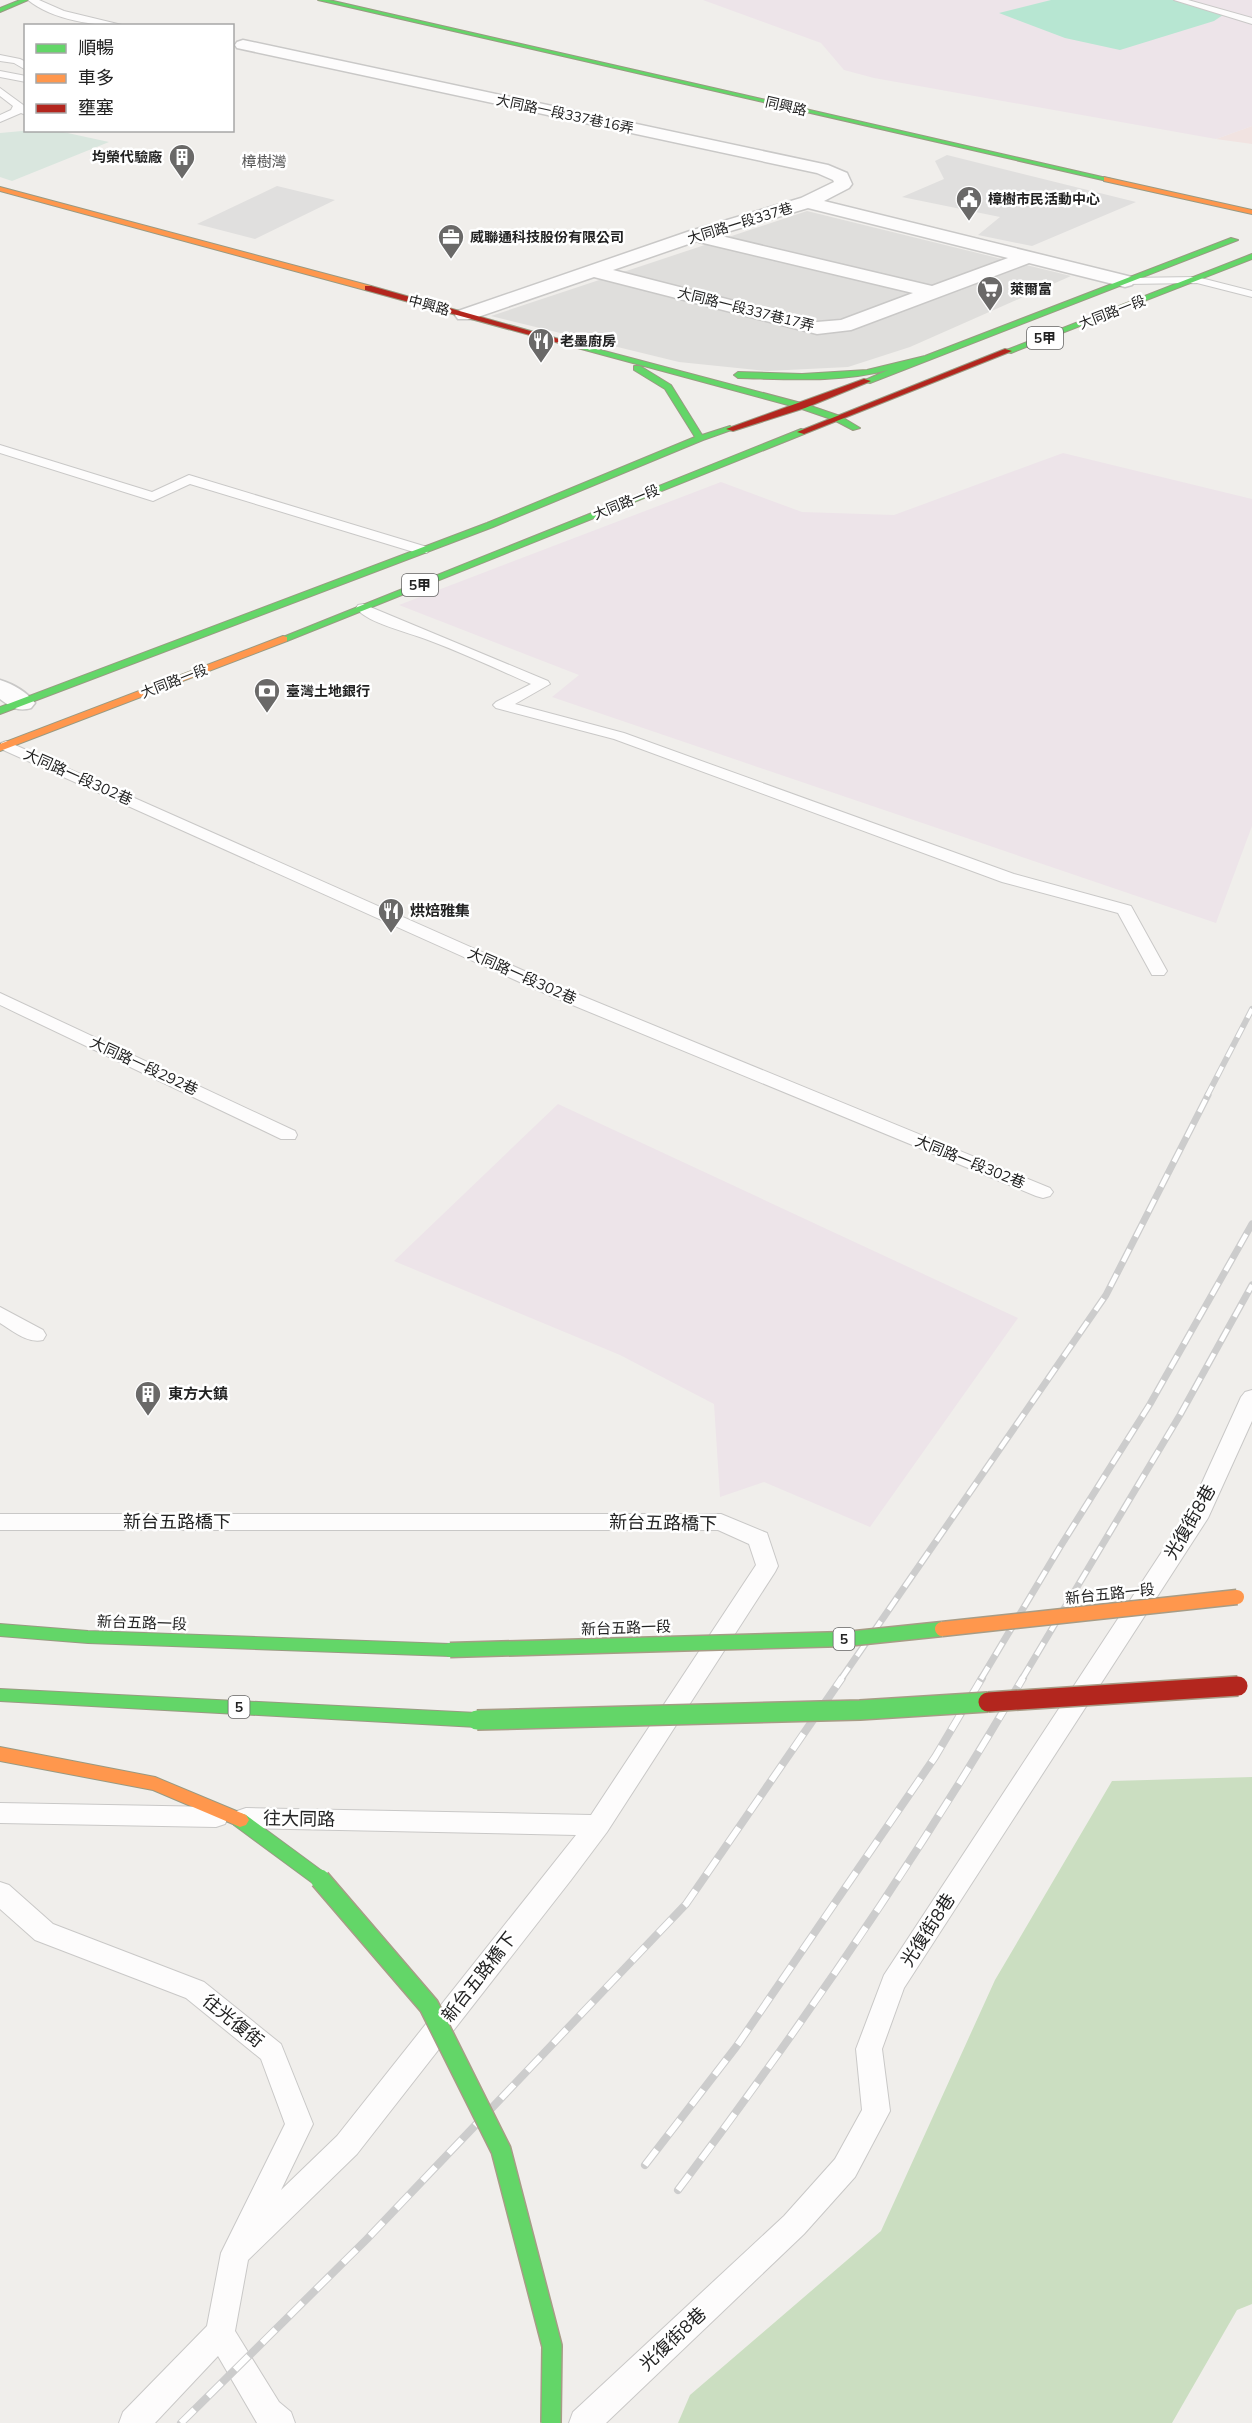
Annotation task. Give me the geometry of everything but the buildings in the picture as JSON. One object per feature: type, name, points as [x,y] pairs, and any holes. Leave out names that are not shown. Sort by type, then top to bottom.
[{"type":"main road","points":[[0,10],[25,0]]},
{"type":"main road","name":"同興路","points":[[321,0],[1252,212]]},
{"type":"main road","name":"中興路","points":[[0,189],[802,406],[837,418],[856,428]]},
{"type":"main road","name":"大同路一段","points":[[11,707],[490,525],[700,438],[802,406],[1252,233]]},
{"type":"main road","name":"大同路一段","points":[[3,747],[363,608],[837,418],[1252,256]]},
{"type":"main road","points":[[617,357],[733,375],[802,378],[867,373],[927,358]]},
{"type":"main road","points":[[617,357],[668,387],[700,438]]},
{"type":"main road","points":[[490,525],[526,543]]},
{"type":"main road","name":"新台五路一段","points":[[0,1630],[88,1637],[450,1650],[846,1639],[1252,1595]]},
{"type":"main road","name":"5","points":[[0,1695],[477,1720],[860,1710],[1252,1684]]},
{"type":"main road","points":[[0,1754],[155,1784],[243,1821],[320,1879],[429,2006],[501,2150],[552,2346],[551,2423]]},
{"type":"street","name":"大同路一段337巷16弄","points":[[238,46],[810,167],[841,177],[843,184],[807,202]]},
{"type":"street","name":"大同路一段337巷","points":[[465,315],[697,235],[807,202],[1125,281]]},
{"type":"street","points":[[697,235],[932,292]]},
{"type":"street","name":"大同路一段337巷17弄","points":[[592,271],[817,328],[844,326],[1027,257]]},
{"type":"street","points":[[0,688],[11,707]]},
{"type":"lane","points":[[32,0],[61,13],[113,24]]},
{"type":"lane","points":[[1178,0],[1252,21]]},
{"type":"lane","points":[[0,58],[17,61],[24,66]]},
{"type":"lane","points":[[0,63],[6,68],[0,73]]},
{"type":"lane","points":[[0,73],[24,78]]},
{"type":"lane","points":[[0,91],[19,111]]},
{"type":"lane","points":[[0,102],[19,111]]},
{"type":"lane","points":[[0,119],[19,111]]},
{"type":"lane","points":[[1125,281],[1197,279],[1252,294]]},
{"type":"lane","points":[[0,449],[153,496],[189,478],[422,550]]},
{"type":"lane","points":[[363,608],[382,618],[476,654],[543,684],[501,705],[619,736],[1008,878],[1125,910],[1158,971]]},
{"type":"lane","name":"大同路一段302巷","points":[[3,747],[559,993],[1042,1192]]},
{"type":"lane","name":"大同路一段292巷","points":[[0,998],[288,1134]]},
{"type":"lane","points":[[0,1314],[36,1335]]},
{"type":"lane","name":"光復街8巷","points":[[584,2423],[794,2225],[844,2168],[876,2112],[869,2049],[893,1983],[1200,1512],[1252,1397]]},
{"type":"lane","name":"新台五路橋下","points":[[0,1522],[721,1522],[759,1539],[767,1566],[598,1825],[347,2145],[235,2253]]},
{"type":"lane","name":"往大同路","points":[[0,1813],[598,1825]]},
{"type":"lane","name":"往光復街","points":[[0,1893],[44,1932],[195,1990],[272,2052],[299,2124],[235,2253]]},
{"type":"lane","points":[[134,2423],[220,2333],[235,2253]]},
{"type":"lane","points":[[220,2333],[274,2418]]},
{"type":"shaded area","points":[[703,0],[1252,0],[1252,126],[1216,139],[874,78],[844,70],[821,43]]},
{"type":"shaded area","points":[[1252,126],[1252,144],[1216,139]]},
{"type":"shaded area","points":[[24,131],[63,132],[109,142],[12,181],[0,177],[0,133]]},
{"type":"shaded area","points":[[947,155],[1136,202],[1032,246],[978,235],[1000,217],[902,197],[944,179],[935,161]]},
{"type":"shaded area","points":[[277,186],[335,200],[255,239],[197,224]]},
{"type":"shaded area","points":[[807,211],[1071,276],[910,347],[848,367],[767,371],[679,362],[491,316]]},
{"type":"shaded area","points":[[1063,453],[1252,499],[1252,826],[1216,923],[552,697],[579,675],[399,605],[721,482],[802,512],[894,515]]},
{"type":"shaded area","points":[[558,1104],[1018,1318],[870,1527],[764,1482],[720,1497],[714,1404],[620,1355],[394,1261]]},
{"type":"green space","points":[[1051,0],[1178,0],[1226,13],[1214,21],[1120,50],[1065,38],[999,13]]},
{"type":"green space","points":[[1252,1777],[1252,2304],[1237,2310],[1172,2423],[678,2423],[690,2395],[881,2231],[995,1980],[1112,1781]]},
{"type":"railway","points":[[1207,1096],[1252,1009]]},
{"type":"railway","points":[[841,1679],[1106,1295],[1208,1095]]},
{"type":"railway","points":[[981,1679],[1060,1547],[1150,1404],[1252,1224]]},
{"type":"railway","points":[[1022,1679],[1180,1415],[1252,1285]]},
{"type":"railway","points":[[181,2423],[367,2239],[686,1904],[842,1678]]},
{"type":"railway","points":[[645,2165],[736,2047],[935,1757],[982,1678]]},
{"type":"railway","points":[[678,2190],[770,2066],[858,1939],[943,1810],[1023,1678]]},
{"type":"traffic: fast","points":[[0,10],[25,0]]},
{"type":"traffic: fast","points":[[321,0],[1107,179]]},
{"type":"traffic: fast","points":[[867,381],[1234,240]]},
{"type":"traffic: fast","points":[[1008,351],[1252,256]]},
{"type":"traffic: fast","points":[[562,341],[802,406],[837,418],[856,428]]},
{"type":"traffic: fast","points":[[738,375],[802,377],[867,373],[924,358]]},
{"type":"traffic: fast","points":[[637,368],[668,387],[700,438]]},
{"type":"traffic: fast","points":[[0,711],[490,525],[700,438],[730,429]]},
{"type":"traffic: fast","points":[[283,639],[801,432]]},
{"type":"traffic: fast","points":[[450,1650],[846,1639],[942,1629]]},
{"type":"traffic: fast","points":[[0,1630],[88,1637],[450,1650]]},
{"type":"traffic: fast","points":[[0,1695],[477,1720]]},
{"type":"traffic: fast","points":[[477,1720],[860,1710],[988,1702]]},
{"type":"traffic: fast","points":[[240,1820],[320,1879]]},
{"type":"traffic: fast","points":[[320,1879],[429,2006],[501,2150],[552,2346],[551,2423]]},
{"type":"traffic: slow","points":[[1107,179],[1252,212]]},
{"type":"traffic: slow","points":[[0,189],[368,288]]},
{"type":"traffic: slow","points":[[0,748],[283,639]]},
{"type":"traffic: slow","points":[[942,1629],[1237,1597]]},
{"type":"traffic: slow","points":[[0,1754],[155,1784],[240,1820]]},
{"type":"traffic: jam","points":[[368,288],[562,341]]},
{"type":"traffic: jam","points":[[801,432],[1008,351]]},
{"type":"traffic: jam","points":[[730,429],[802,406],[867,381]]},
{"type":"traffic: jam","points":[[988,1702],[1238,1686]]},
{"type":"place","name":"均榮代驗廠","points":[[182,180]]},
{"type":"place","name":"樟樹市民活動中心","points":[[969,222]]},
{"type":"place","name":"威聯通科技股份有限公司","points":[[451,260]]},
{"type":"place","name":"萊爾富","points":[[990,312]]},
{"type":"place","name":"老墨廚房","points":[[541,364]]},
{"type":"place","name":"臺灣土地銀行","points":[[267,714]]},
{"type":"place","name":"烘焙雅集","points":[[391,934]]},
{"type":"place","name":"東方大鎮","points":[[148,1417]]},
{"type":"district","name":"樟樹灣","points":[[264,162]]}]
